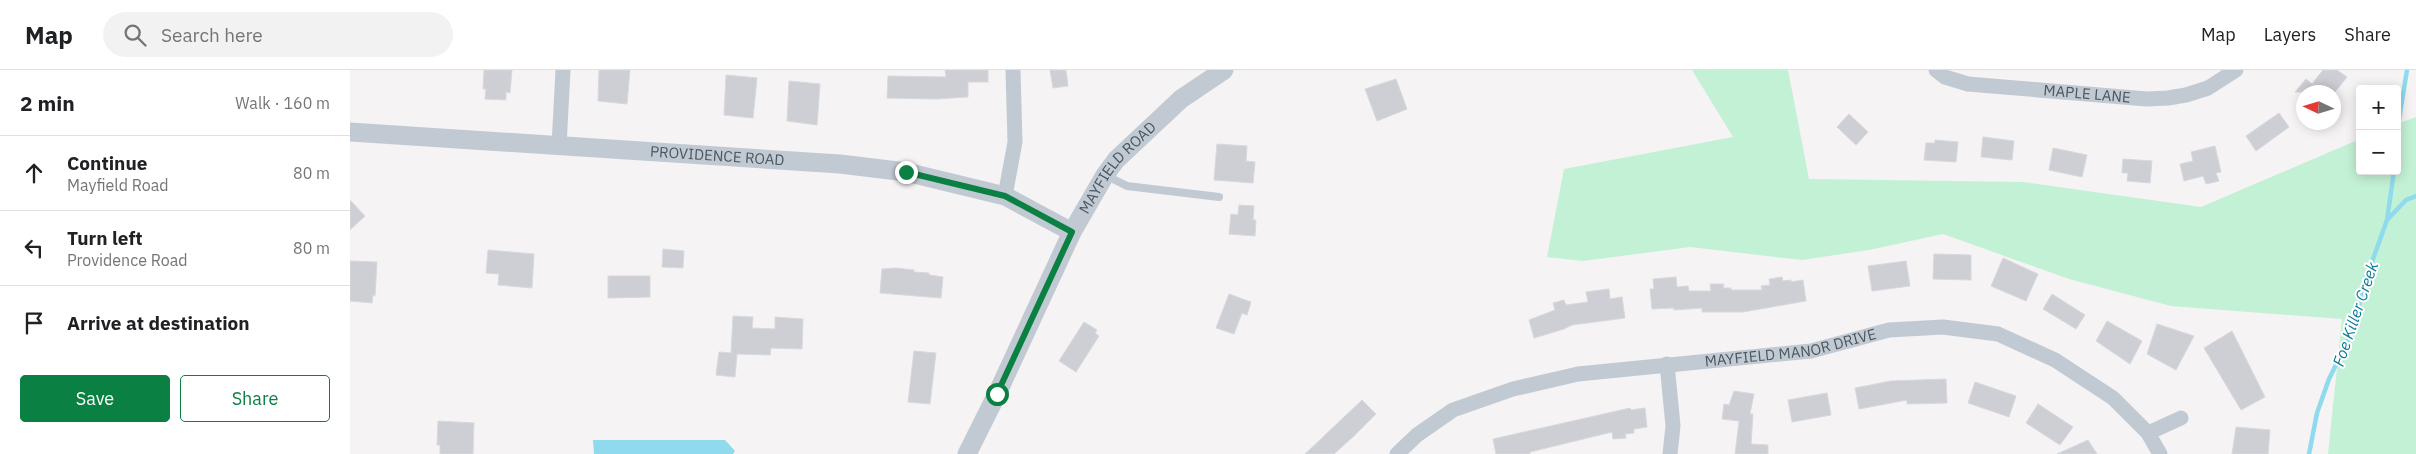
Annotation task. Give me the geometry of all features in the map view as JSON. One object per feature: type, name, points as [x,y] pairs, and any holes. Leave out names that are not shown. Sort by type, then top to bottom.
[{"type":"street","points":[[559,146],[563,70]]},
{"type":"street","points":[[1005,196],[1015,142],[1013,70]]},
{"type":"street","name":"MAYFIELD ROAD","points":[[967,454],[1072,232],[1116,160],[1181,99],[1224,70]]},
{"type":"street","name":"MAPLE LANE","points":[[1936,70],[1945,77],[1968,84],[2147,99],[2186,95],[2208,88],[2236,70]]},
{"type":"street","name":"PROVIDENCE ROAD","points":[[350,132],[840,164],[906,172],[1005,196],[1072,232]]},
{"type":"street","name":"MAYFIELD MANOR DRIVE","points":[[1397,454],[1417,434],[1453,410],[1513,389],[1578,374],[1811,351],[1889,330],[1944,327],[1998,334],[2055,360],[2113,398],[2148,433],[2160,454]]},
{"type":"street","points":[[1667,364],[1673,426],[1670,454]]},
{"type":"street","points":[[2148,433],[2181,418]]},
{"type":"lane","points":[[1106,175],[1127,186],[1219,197]]},
{"type":"green space","points":[[1692,70],[1788,70],[1809,179],[2023,182],[2201,207],[2356,141],[2356,175],[2401,175],[2401,123],[2416,117],[2416,454],[2328,454],[2342,319],[2171,306],[2069,279],[1943,234],[1869,250],[1802,260],[1690,247],[1583,261],[1547,257],[1564,169],[1733,137]]},
{"type":"water","points":[[593,440],[725,440],[735,451],[733,454],[594,454]]},
{"type":"building","points":[[484,70],[512,70],[510,93],[506,92],[506,100],[485,99],[486,89],[483,89]]},
{"type":"building","points":[[599,70],[630,70],[627,104],[598,101]]},
{"type":"building","points":[[945,70],[988,70],[988,82],[968,82],[968,97],[936,99],[887,98],[888,76],[946,77]]},
{"type":"building","points":[[1050,70],[1066,70],[1068,86],[1053,88]]},
{"type":"building","points":[[2323,70],[2337,70],[2347,77],[2341,85],[2301,85],[2306,79],[2312,84]]},
{"type":"building","points":[[726,75],[757,78],[753,118],[724,115]]},
{"type":"building","points":[[1396,79],[1407,109],[1377,121],[1365,89]]},
{"type":"building","points":[[789,81],[820,84],[817,125],[787,121]]},
{"type":"building","points":[[2279,113],[2289,127],[2256,151],[2246,136]]},
{"type":"building","points":[[1849,114],[1868,132],[1856,145],[1837,127]]},
{"type":"building","points":[[1983,137],[2014,141],[2012,160],[1981,157]]},
{"type":"building","points":[[1935,140],[1958,142],[1956,162],[1924,160],[1926,143],[1935,143]]},
{"type":"building","points":[[1217,144],[1247,146],[1246,161],[1255,162],[1253,183],[1214,180]]},
{"type":"building","points":[[2215,146],[2221,172],[2216,173],[2219,181],[2206,184],[2203,176],[2184,181],[2180,164],[2193,161],[2191,152]]},
{"type":"building","points":[[2053,148],[2087,155],[2082,177],[2049,170]]},
{"type":"building","points":[[2123,159],[2152,161],[2150,183],[2127,181],[2128,173],[2122,173]]},
{"type":"building","points":[[350,200],[365,216],[350,230]]},
{"type":"building","points":[[1239,205],[1254,206],[1253,220],[1256,220],[1255,236],[1229,234],[1231,214],[1238,215]]},
{"type":"building","points":[[663,249],[684,251],[683,268],[662,267]]},
{"type":"building","points":[[488,250],[534,254],[532,288],[498,285],[499,274],[486,273]]},
{"type":"building","points":[[1934,254],[1971,255],[1971,280],[1933,279]]},
{"type":"building","points":[[2003,258],[2038,274],[2026,301],[1991,286]]},
{"type":"building","points":[[350,261],[377,262],[375,296],[373,295],[372,303],[350,301]]},
{"type":"building","points":[[1906,261],[1910,286],[1872,291],[1868,266]]},
{"type":"building","points":[[896,268],[943,277],[941,298],[880,293],[882,269]]},
{"type":"building","points":[[608,276],[650,276],[650,297],[608,298]]},
{"type":"building","points":[[1676,277],[1677,287],[1688,286],[1689,291],[1711,291],[1710,284],[1724,284],[1723,288],[1731,288],[1731,290],[1762,290],[1761,286],[1770,285],[1769,279],[1782,277],[1783,281],[1803,280],[1806,301],[1743,312],[1702,312],[1702,308],[1652,309],[1650,289],[1654,289],[1653,279]]},
{"type":"building","points":[[1609,289],[1610,299],[1622,297],[1625,318],[1572,325],[1534,338],[1529,320],[1555,310],[1553,303],[1564,300],[1566,305],[1588,302],[1586,292]]},
{"type":"building","points":[[1229,294],[1251,302],[1247,315],[1242,313],[1234,334],[1216,328]]},
{"type":"building","points":[[2052,294],[2085,315],[2076,329],[2043,309]]},
{"type":"building","points":[[733,316],[753,317],[752,328],[775,329],[775,317],[803,319],[802,349],[771,348],[770,355],[737,354],[735,377],[716,375],[719,352],[731,353]]},
{"type":"building","points":[[2107,321],[2142,341],[2130,364],[2096,341]]},
{"type":"building","points":[[1084,322],[1097,330],[1095,333],[1099,336],[1076,372],[1059,361]]},
{"type":"building","points":[[2157,324],[2194,336],[2176,370],[2147,354]]},
{"type":"building","points":[[2232,331],[2265,397],[2241,410],[2204,348]]},
{"type":"building","points":[[914,351],[936,353],[930,404],[908,402]]},
{"type":"building","points":[[1946,379],[1947,403],[1907,404],[1907,400],[1859,409],[1855,388],[1891,381]]},
{"type":"building","points":[[1975,382],[2016,396],[2009,417],[1968,403]]},
{"type":"building","points":[[1734,391],[1754,394],[1750,414],[1753,414],[1751,444],[1768,445],[1768,454],[1735,454],[1739,421],[1722,419],[1724,404],[1729,405]]},
{"type":"building","points":[[1827,393],[1831,415],[1792,422],[1788,400]]},
{"type":"building","points":[[1362,400],[1376,414],[1354,436],[1334,454],[1305,454]]},
{"type":"building","points":[[2038,404],[2073,427],[2060,445],[2026,423]]},
{"type":"building","points":[[1630,408],[1631,410],[1645,408],[1647,427],[1634,429],[1634,433],[1625,434],[1626,438],[1613,439],[1612,432],[1530,452],[1530,454],[1496,454],[1493,439]]},
{"type":"building","points":[[438,421],[474,423],[473,454],[440,454],[440,445],[437,445]]},
{"type":"building","points":[[2236,427],[2270,430],[2268,454],[2232,454]]},
{"type":"building","points":[[2088,440],[2097,454],[2057,454]]},
{"type":"waterway","name":"Foe Killer Creek","points":[[2397,130],[2407,70]]},
{"type":"waterway","name":"Foe Killer Creek","points":[[2309,454],[2317,413],[2329,379],[2354,328],[2363,287],[2387,220],[2393,175]]},
{"type":"waterway","points":[[2387,220],[2406,200],[2416,196]]},
{"type":"route","points":[[906,172],[958,183],[1005,196],[1072,232],[997,394]]}]
